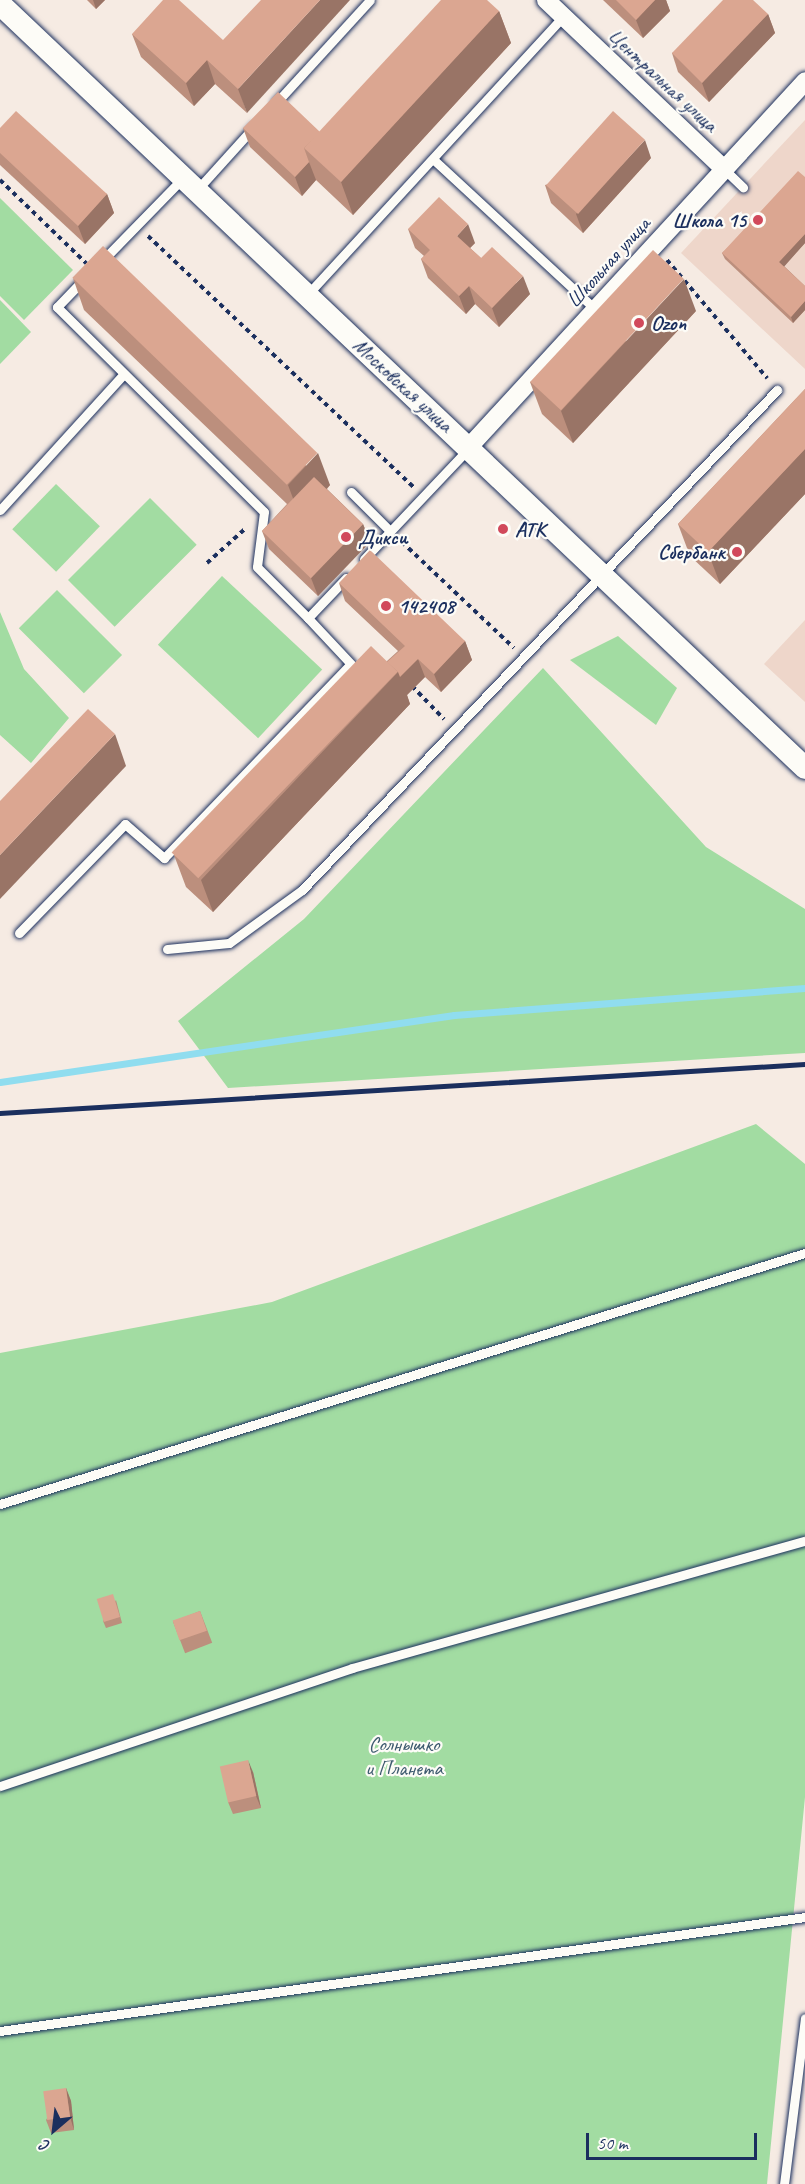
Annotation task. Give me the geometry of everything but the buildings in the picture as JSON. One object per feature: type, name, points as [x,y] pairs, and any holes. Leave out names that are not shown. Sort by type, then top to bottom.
[{"type":"street","name":"Центральная улица","points":[[546,0],[723,168]]},
{"type":"street","name":"Московская улица","points":[[0,4],[189,185],[469,447],[601,579],[805,768]]},
{"type":"street","name":"Школьная улица","points":[[469,447],[805,81]]},
{"type":"lane","points":[[19,933],[125,824],[164,858],[351,664],[257,567],[264,512],[122,376],[57,307],[137,225],[189,185],[370,0]]},
{"type":"lane","points":[[307,295],[434,160],[563,17]]},
{"type":"lane","points":[[434,160],[596,309]]},
{"type":"lane","points":[[723,168],[743,187]]},
{"type":"lane","points":[[0,510],[122,376]]},
{"type":"lane","points":[[167,949],[229,943],[302,890],[601,579],[777,390]]},
{"type":"lane","points":[[308,618],[469,447]]},
{"type":"lane","points":[[351,492],[390,531]]},
{"type":"lane","points":[[0,1504],[805,1253]]},
{"type":"lane","points":[[0,1786],[351,1668],[805,1540]]},
{"type":"lane","points":[[0,2031],[805,1917]]},
{"type":"lane","points":[[784,2184],[805,2018]]},
{"type":"path","points":[[0,180],[93,270]]},
{"type":"path","points":[[137,225],[423,497]]},
{"type":"path","points":[[654,244],[777,390]]},
{"type":"path","points":[[207,563],[264,512]]},
{"type":"path","points":[[390,531],[525,658]]},
{"type":"path","points":[[407,681],[456,730]]},
{"type":"shaded area","name":"Школа 15","points":[[805,120],[805,369],[681,253]]},
{"type":"shaded area","points":[[805,620],[805,702],[764,664]]},
{"type":"green space","points":[[0,198],[73,270],[24,320],[0,296]]},
{"type":"green space","points":[[0,300],[31,332],[0,364]]},
{"type":"green space","points":[[56,484],[100,526],[56,572],[12,529]]},
{"type":"green space","points":[[150,498],[197,545],[115,627],[68,580]]},
{"type":"green space","points":[[222,576],[322,669],[258,738],[158,645]]},
{"type":"green space","points":[[57,590],[122,655],[84,693],[19,628]]},
{"type":"green space","points":[[0,612],[24,669],[69,718],[31,763],[0,735]]},
{"type":"green space","points":[[618,636],[677,688],[656,725],[570,660]]},
{"type":"green space","points":[[543,668],[706,847],[805,909],[805,1053],[228,1088],[178,1021],[304,919]]},
{"type":"green space","name":"Солнышко и Планета","points":[[756,1124],[805,1164],[805,1797],[767,2184],[0,2184],[0,1353],[272,1302]]},
{"type":"waterway","points":[[0,1082],[454,1015],[805,988]]},
{"type":"railway","points":[[0,1113],[805,1064]]},
{"type":"place","name":"Школа 15","points":[[758,220]]},
{"type":"place","name":"Ozon","points":[[639,323]]},
{"type":"place","name":"АТК","points":[[503,529]]},
{"type":"place","name":"Дикси","points":[[346,537]]},
{"type":"place","name":"Сбербанк","points":[[737,552]]},
{"type":"place","name":"142408","points":[[386,606]]}]
